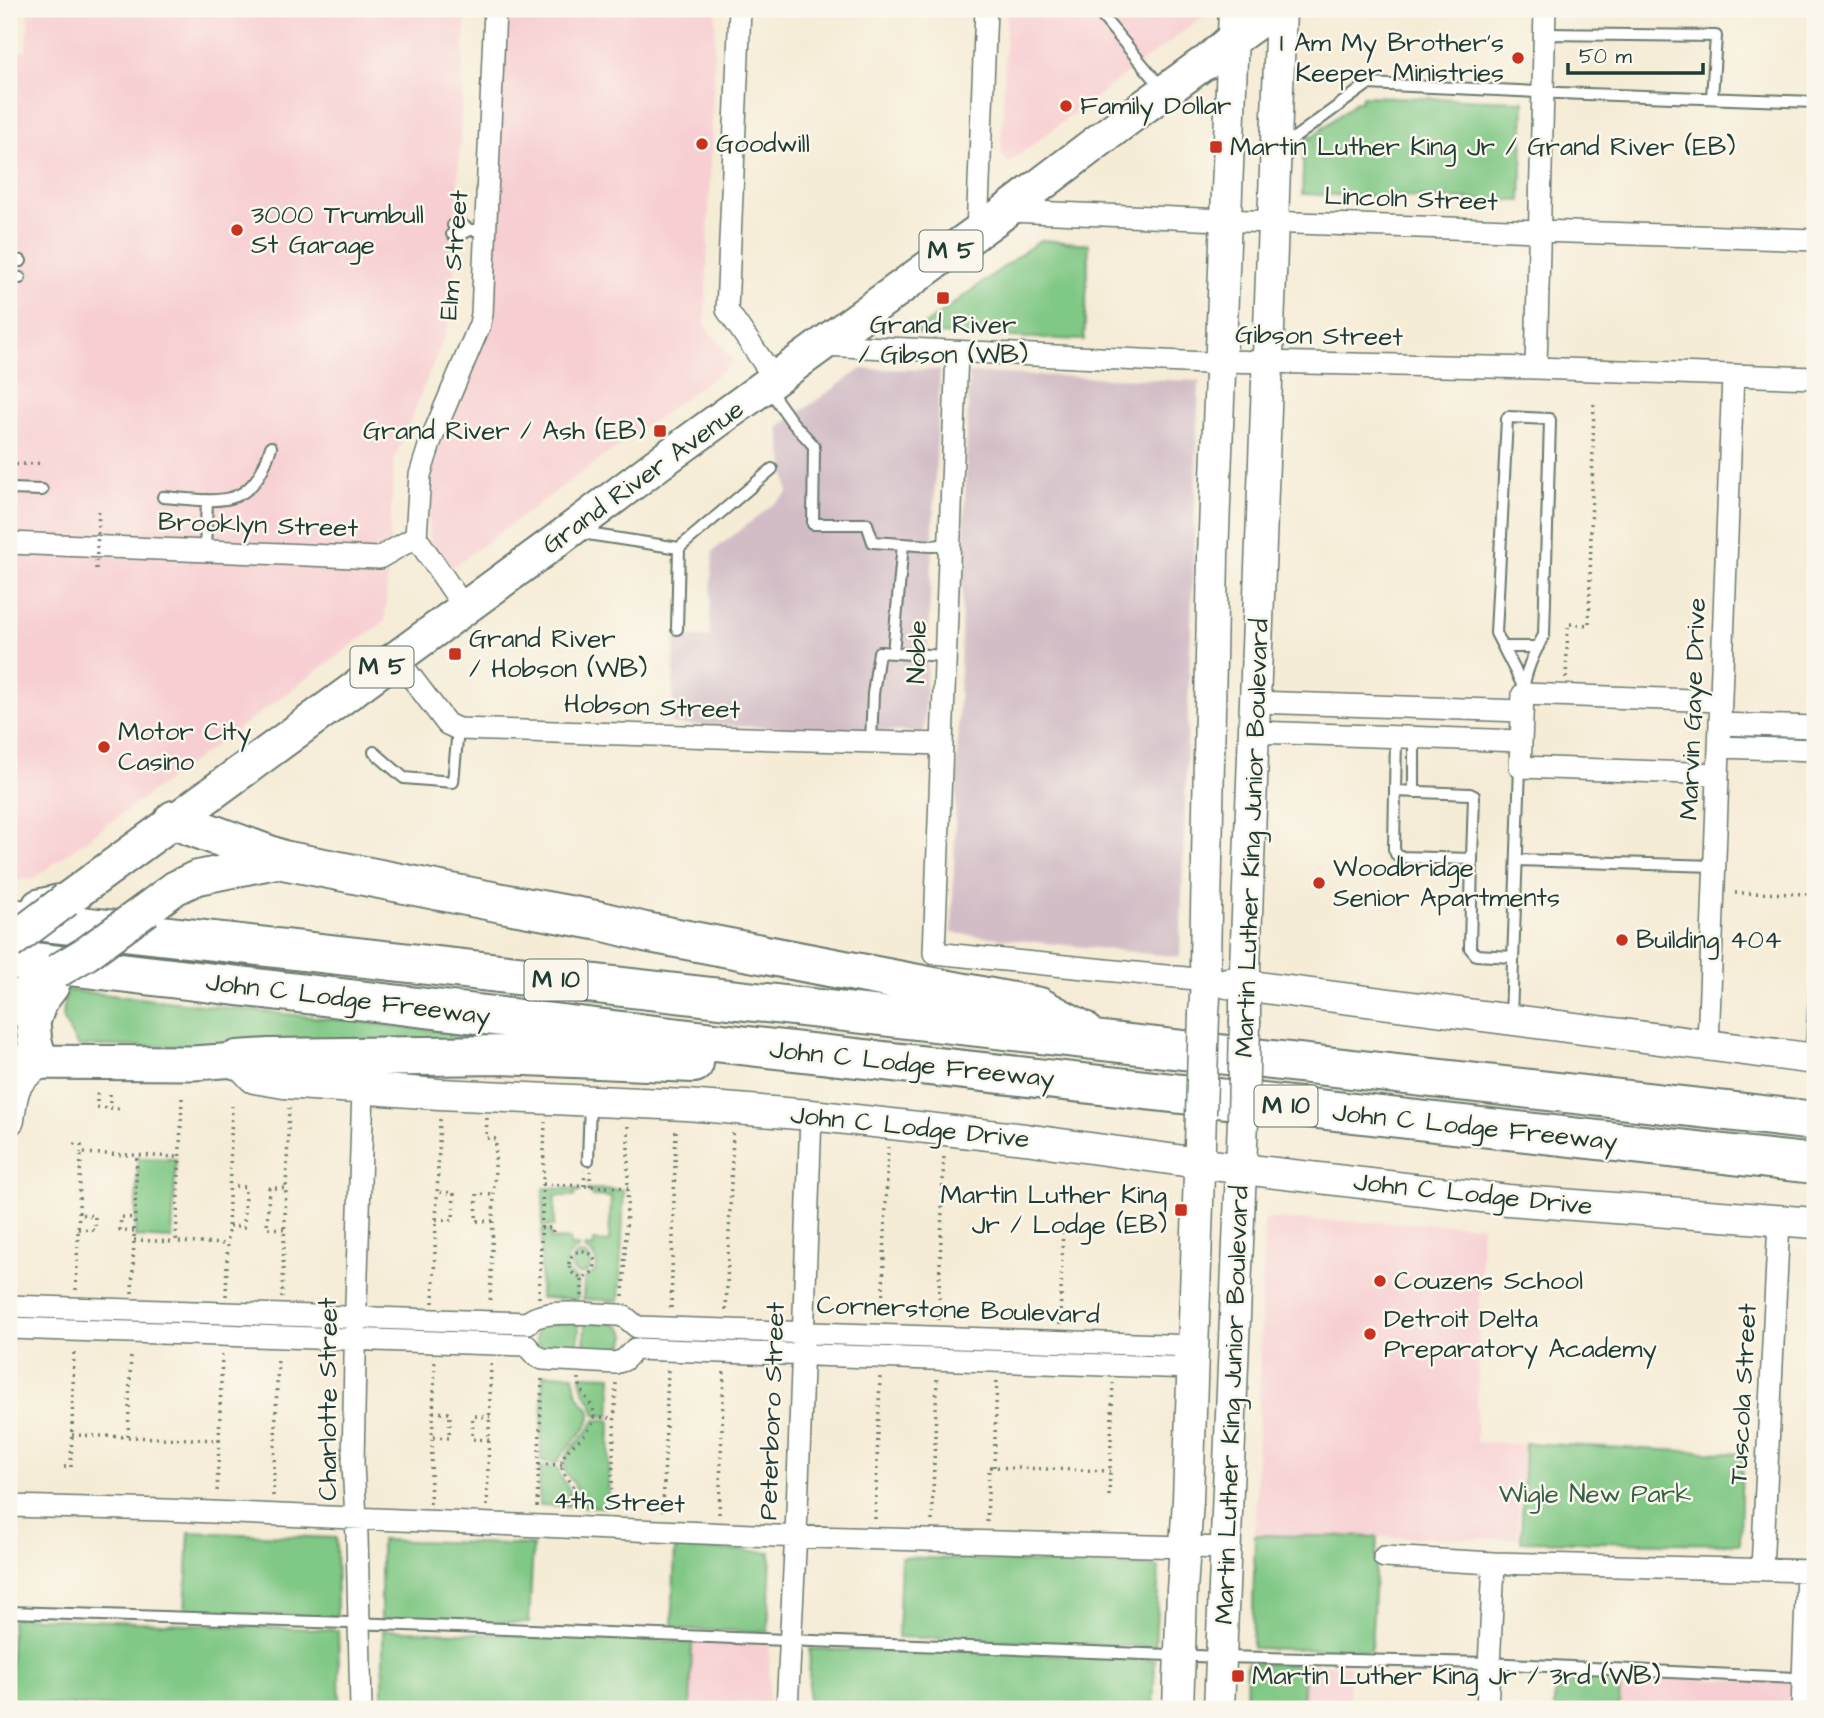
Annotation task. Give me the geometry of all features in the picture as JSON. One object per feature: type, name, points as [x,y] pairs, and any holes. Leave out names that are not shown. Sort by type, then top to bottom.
[{"type":"highway","points":[[174,820],[283,860],[1039,1007],[1103,1041]]},
{"type":"highway","name":"John C Lodge Freeway","points":[[9,918],[1815,1121]]},
{"type":"highway","name":"John C Lodge Freeway","points":[[9,959],[758,1047],[1815,1164]]},
{"type":"highway","points":[[237,1060],[502,1055],[712,1063],[758,1047]]},
{"type":"main road","name":"Grand River Avenue","points":[[9,943],[1208,62],[1233,24],[1276,9]]},
{"type":"main road","name":"Martin Luther King Junior Boulevard","points":[[1219,1709],[1242,1168],[1245,985],[1281,9]]},
{"type":"main road","name":"Martin Luther King Junior Boulevard","points":[[1178,1709],[1206,980],[1213,556],[1233,24]]},
{"type":"main road","points":[[1213,556],[1261,558]]},
{"type":"main road","points":[[9,1010],[175,888],[196,878],[283,860]]},
{"type":"main road","points":[[9,904],[37,906],[66,900]]},
{"type":"main road","points":[[1206,980],[1813,1059]]},
{"type":"main road","points":[[42,1062],[35,1043],[33,1022],[48,981]]},
{"type":"main road","points":[[9,1062],[193,1063],[237,1060]]},
{"type":"main road","name":"John C Lodge Drive","points":[[237,1060],[254,1078],[285,1083],[686,1105],[811,1115],[1508,1200],[1815,1223]]},
{"type":"main road","points":[[9,1120],[15,1085],[28,1070],[42,1062]]},
{"type":"main road","points":[[1188,1500],[1194,1510],[1208,1520],[1219,1517],[1228,1509]]},
{"type":"street","name":"Elm Street","points":[[416,537],[420,475],[430,440],[482,314],[478,230],[495,9]]},
{"type":"street","points":[[740,9],[727,310],[771,382]]},
{"type":"street","points":[[977,233],[986,9]]},
{"type":"street","points":[[1536,368],[1545,9]]},
{"type":"street","name":"Lincoln Street","points":[[1006,212],[1815,240]]},
{"type":"street","name":"Gibson Street","points":[[822,345],[1205,363],[1220,361],[1536,368],[1815,378]]},
{"type":"street","name":"Noble","points":[[957,352],[934,953],[1206,980]]},
{"type":"street","name":"Marvin Gaye Drive","points":[[1708,1045],[1733,375]]},
{"type":"street","points":[[416,537],[464,607]]},
{"type":"street","name":"Brooklyn Street","points":[[9,543],[379,558],[416,537]]},
{"type":"street","points":[[396,657],[447,724],[458,729]]},
{"type":"street","points":[[1255,702],[1523,697],[1721,701]]},
{"type":"street","points":[[1523,697],[1520,767],[1718,774]]},
{"type":"street","points":[[1720,724],[1815,727]]},
{"type":"street","name":"Hobson Street","points":[[458,729],[941,744]]},
{"type":"street","points":[[1254,732],[1521,741]]},
{"type":"street","points":[[1720,747],[1815,750]]},
{"type":"street","name":"Charlotte Street","points":[[363,1089],[353,1465],[359,1623],[371,1708]]},
{"type":"street","name":"Peterboro Street","points":[[787,1709],[811,1115]]},
{"type":"street","name":"Tuscola Street","points":[[1762,1569],[1779,1220]]},
{"type":"street","name":"Cornerstone Boulevard","points":[[9,1306],[528,1323],[532,1318],[546,1313],[619,1315],[637,1327],[803,1344]]},
{"type":"street","points":[[526,1345],[525,1330],[528,1323]]},
{"type":"street","points":[[635,1349],[639,1338],[637,1327]]},
{"type":"street","name":"Cornerstone Boulevard","points":[[9,1328],[526,1345],[536,1356],[543,1359],[615,1363],[624,1360],[635,1349],[803,1344],[1193,1357]]},
{"type":"street","name":"4th Street","points":[[9,1506],[166,1510],[795,1537],[1226,1548]]},
{"type":"street","points":[[1384,1557],[1494,1563],[1811,1571],[1809,1679],[1802,1709]]},
{"type":"street","points":[[1487,1709],[1494,1563]]},
{"type":"lane","points":[[1096,9],[1165,92]]},
{"type":"lane","points":[[1544,34],[1716,36],[1712,98]]},
{"type":"lane","points":[[1276,152],[1368,84],[1815,102]]},
{"type":"lane","points":[[452,230],[462,225],[478,230]]},
{"type":"lane","points":[[9,264],[12,261],[21,261]]},
{"type":"lane","points":[[771,382],[792,422],[814,446],[813,524],[867,524],[873,542],[932,546],[949,544]]},
{"type":"lane","points":[[1508,417],[1550,420],[1544,635],[1532,658],[1523,697],[1504,646],[1496,633],[1508,417]]},
{"type":"lane","points":[[163,497],[229,500],[244,492],[258,478],[265,467],[271,447]]},
{"type":"lane","points":[[677,629],[679,548],[772,469]]},
{"type":"lane","points":[[9,489],[43,490]]},
{"type":"lane","points":[[205,551],[207,500]]},
{"type":"lane","points":[[568,531],[679,548]]},
{"type":"lane","points":[[893,653],[903,544]]},
{"type":"lane","points":[[1504,646],[1538,647]]},
{"type":"lane","points":[[871,742],[873,694],[879,652],[945,656]]},
{"type":"lane","points":[[374,752],[404,778],[453,782],[458,729]]},
{"type":"lane","points":[[1405,737],[1395,791],[1396,854],[1400,857],[1472,859]]},
{"type":"lane","points":[[1405,737],[1414,792]]},
{"type":"lane","points":[[1511,1020],[1520,767]]},
{"type":"lane","points":[[1395,791],[1474,796],[1471,948],[1476,956],[1513,957]]},
{"type":"lane","points":[[1517,860],[1715,866]]},
{"type":"lane","points":[[1813,1059],[1815,988]]},
{"type":"lane","points":[[587,1160],[590,1101]]},
{"type":"lane","points":[[462,1343],[463,1321]]},
{"type":"lane","points":[[9,1612],[790,1639],[1179,1656],[1488,1663],[1809,1679]]},
{"type":"path","points":[[1566,684],[1568,624],[1589,625],[1594,401]]},
{"type":"path","points":[[9,465],[44,463]]},
{"type":"path","points":[[96,569],[99,510]]},
{"type":"path","points":[[1735,893],[1815,894]]},
{"type":"path","points":[[97,1093],[97,1107],[124,1108]]},
{"type":"path","points":[[110,1094],[110,1108]]},
{"type":"path","points":[[176,1242],[182,1098]]},
{"type":"path","points":[[225,1301],[232,1106]]},
{"type":"path","points":[[282,1301],[289,1108]]},
{"type":"path","points":[[433,1307],[440,1116]]},
{"type":"path","points":[[487,1118],[486,1138],[496,1139],[490,1309]]},
{"type":"path","points":[[539,1301],[545,1122]]},
{"type":"path","points":[[622,1303],[628,1188],[628,1126]]},
{"type":"path","points":[[670,1315],[676,1129]]},
{"type":"path","points":[[726,1316],[733,1131]]},
{"type":"path","points":[[74,1144],[81,1145],[76,1295]]},
{"type":"path","points":[[882,1323],[888,1147]]},
{"type":"path","points":[[81,1153],[179,1157]]},
{"type":"path","points":[[937,1324],[944,1154]]},
{"type":"path","points":[[132,1297],[137,1155]]},
{"type":"path","points":[[584,1186],[587,1169],[591,1172],[590,1186]]},
{"type":"path","points":[[543,1184],[628,1188]]},
{"type":"path","points":[[229,1226],[244,1227],[245,1187],[230,1186]]},
{"type":"path","points":[[285,1229],[267,1228],[269,1188],[286,1188]]},
{"type":"path","points":[[436,1219],[453,1220],[454,1206],[454,1193],[437,1192]]},
{"type":"path","points":[[493,1221],[476,1221],[476,1207],[477,1194],[494,1195]]},
{"type":"path","points":[[78,1229],[94,1230],[95,1216],[79,1214]]},
{"type":"path","points":[[134,1231],[120,1230],[121,1217],[135,1218]]},
{"type":"path","points":[[1060,1328],[1063,1226]]},
{"type":"path","points":[[541,1228],[553,1228],[552,1237]]},
{"type":"path","points":[[134,1240],[228,1244]]},
{"type":"path","points":[[582,1249],[590,1254],[595,1265],[591,1273],[582,1277],[571,1273],[569,1264],[574,1254],[582,1249]]},
{"type":"path","points":[[582,1277],[582,1301]]},
{"type":"path","points":[[64,1467],[71,1467],[75,1344]]},
{"type":"path","points":[[128,1436],[131,1346]]},
{"type":"path","points":[[216,1497],[222,1349]]},
{"type":"path","points":[[273,1498],[278,1351]]},
{"type":"path","points":[[430,1504],[436,1356]]},
{"type":"path","points":[[487,1506],[492,1358]]},
{"type":"path","points":[[663,1513],[668,1364]]},
{"type":"path","points":[[719,1515],[724,1366]]},
{"type":"path","points":[[537,1508],[542,1370]]},
{"type":"path","points":[[874,1520],[880,1371]]},
{"type":"path","points":[[575,1510],[574,1489],[564,1474],[562,1465],[567,1452],[587,1431],[594,1417],[593,1408],[580,1390],[580,1372]]},
{"type":"path","points":[[611,1511],[617,1373]]},
{"type":"path","points":[[932,1522],[937,1373]]},
{"type":"path","points":[[994,1467],[997,1375]]},
{"type":"path","points":[[1109,1496],[1114,1379]]},
{"type":"path","points":[[433,1412],[450,1413],[449,1438],[433,1437]]},
{"type":"path","points":[[489,1440],[472,1439],[472,1427],[473,1416],[490,1416]]},
{"type":"path","points":[[594,1417],[615,1418]]},
{"type":"path","points":[[72,1434],[219,1440]]},
{"type":"path","points":[[539,1464],[562,1465]]},
{"type":"path","points":[[987,1524],[989,1467],[1110,1471]]},
{"type":"path","points":[[371,1708],[408,1708],[408,1704]]},
{"type":"shaded area","name":"Motor City Casino","points":[[29,9],[466,9],[452,317],[394,461],[385,621],[33,879],[9,880],[9,50],[26,51]]},
{"type":"shaded area","points":[[505,9],[716,9],[705,325],[734,362],[452,567],[430,543],[430,473],[493,321]]},
{"type":"shaded area","points":[[1007,9],[1204,9],[1204,16],[1008,163],[1001,154]]},
{"type":"shaded area","points":[[861,369],[940,370],[924,732],[672,724],[675,637],[709,637],[713,551],[788,493],[779,427]]},
{"type":"shaded area","points":[[969,373],[1199,381],[1180,957],[952,933]]},
{"type":"shaded area","name":"Detroit Delta Preparatory Academy","points":[[1264,1219],[1482,1225],[1476,1442],[1523,1444],[1517,1539],[1255,1535]]},
{"type":"shaded area","points":[[692,1642],[770,1644],[768,1709],[690,1709]]},
{"type":"shaded area","points":[[1304,1664],[1350,1665],[1348,1709],[1302,1709]]},
{"type":"shaded area","points":[[1620,1677],[1791,1682],[1790,1709],[1619,1709]]},
{"type":"green space","points":[[1362,96],[1524,101],[1521,201],[1302,194],[1304,143],[1356,102],[1361,102]]},
{"type":"green space","points":[[1040,240],[1089,244],[1084,340],[914,333]]},
{"type":"green space","points":[[65,990],[513,1039],[513,1048],[78,1046],[63,1020]]},
{"type":"green space","points":[[138,1158],[176,1159],[172,1239],[135,1237]]},
{"type":"green space","points":[[544,1188],[580,1189],[580,1192],[575,1191],[575,1196],[555,1196],[554,1226],[542,1226]]},
{"type":"green space","points":[[588,1189],[624,1190],[619,1301],[583,1299],[584,1279],[595,1272],[596,1265],[593,1255],[584,1249],[594,1247],[594,1241],[609,1242],[611,1197],[592,1196]]},
{"type":"green space","points":[[542,1230],[551,1231],[551,1239],[570,1240],[570,1246],[579,1246],[569,1256],[566,1264],[568,1272],[577,1279],[578,1299],[540,1298]]},
{"type":"green space","points":[[581,1254],[588,1257],[591,1264],[588,1271],[581,1274],[574,1271],[571,1264],[574,1257]]},
{"type":"green space","points":[[579,1322],[578,1351],[554,1350],[540,1346],[536,1341],[539,1325]]},
{"type":"green space","points":[[585,1322],[619,1326],[626,1335],[623,1347],[614,1352],[584,1352]]},
{"type":"green space","points":[[543,1374],[574,1375],[577,1394],[590,1413],[589,1422],[557,1463],[541,1461]]},
{"type":"green space","points":[[581,1375],[612,1376],[610,1416],[596,1416],[582,1388]]},
{"type":"green space","points":[[595,1420],[610,1420],[608,1507],[576,1506],[576,1489],[565,1471],[565,1459]]},
{"type":"green space","name":"Wigle New Park","points":[[1525,1443],[1742,1454],[1740,1544],[1521,1541]]},
{"type":"green space","points":[[540,1467],[557,1467],[570,1490],[571,1506],[539,1505]]},
{"type":"green space","points":[[189,1532],[336,1538],[337,1617],[185,1612]]},
{"type":"green space","points":[[1255,1535],[1377,1537],[1371,1651],[1252,1648]]},
{"type":"green space","points":[[381,1540],[533,1545],[529,1623],[381,1619]]},
{"type":"green space","points":[[675,1548],[771,1552],[768,1632],[672,1629]]},
{"type":"green space","points":[[901,1557],[1159,1567],[1155,1647],[898,1637]]},
{"type":"green space","points":[[12,1617],[338,1630],[340,1709],[172,1709],[9,1703]]},
{"type":"green space","points":[[383,1630],[692,1642],[690,1709],[383,1709]]},
{"type":"green space","points":[[895,1646],[1155,1660],[1153,1709],[808,1709],[810,1649],[894,1651]]},
{"type":"green space","points":[[1247,1663],[1304,1664],[1302,1709],[1246,1709]]},
{"type":"green space","points":[[1555,1674],[1620,1677],[1619,1709],[1554,1709]]},
{"type":"place","name":"I Am My Brother's Keeper Ministries","points":[[1518,58]]},
{"type":"place","name":"Family Dollar","points":[[1066,106]]},
{"type":"place","name":"Goodwill","points":[[702,144]]},
{"type":"place","name":"Martin Luther King Jr / Grand River (EB)","points":[[1216,147]]},
{"type":"place","name":"3000 Trumbull St Garage","points":[[237,230]]},
{"type":"place","name":"Grand River / Gibson (WB)","points":[[943,298]]},
{"type":"place","name":"Grand River / Ash (EB)","points":[[660,431]]},
{"type":"place","name":"Grand River / Hobson (WB)","points":[[455,654]]},
{"type":"place","name":"Motor City Casino","points":[[104,747]]},
{"type":"place","name":"Woodbridge Senior Apartments","points":[[1319,883]]},
{"type":"place","name":"Building 404","points":[[1622,940]]},
{"type":"place","name":"Martin Luther King Jr / Lodge (EB)","points":[[1181,1210]]},
{"type":"place","name":"Couzens School","points":[[1380,1281]]},
{"type":"place","name":"Detroit Delta Preparatory Academy","points":[[1370,1334]]},
{"type":"place","name":"Martin Luther King Jr / 3rd (WB)","points":[[1238,1676]]}]
